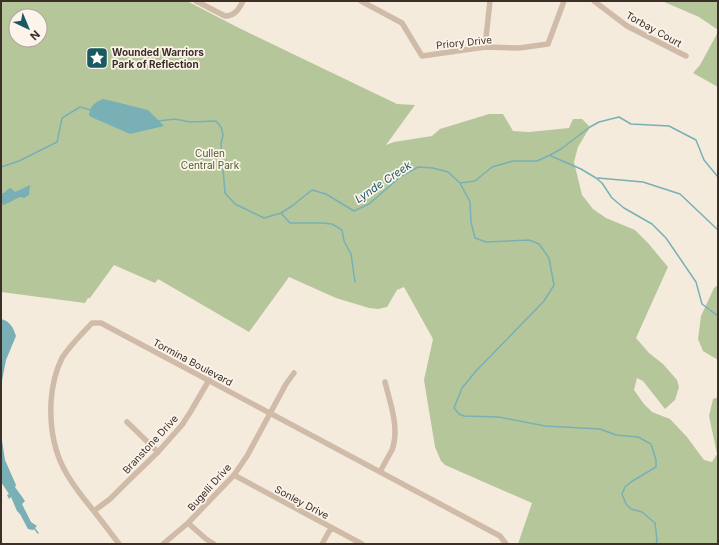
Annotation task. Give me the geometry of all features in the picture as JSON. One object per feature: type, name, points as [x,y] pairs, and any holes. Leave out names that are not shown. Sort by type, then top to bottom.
[{"type":"street","points":[[196,1],[225,16],[235,14],[243,1]]},
{"type":"street","name":"Priory Drive","points":[[361,1],[402,23],[422,56],[485,47],[519,48],[548,44],[564,1]]},
{"type":"street","points":[[485,47],[490,1]]},
{"type":"street","name":"Torbay Court","points":[[594,1],[627,26],[686,56]]},
{"type":"street","name":"Tormina Boulevard","points":[[119,544],[71,481],[57,453],[53,437],[51,414],[52,389],[56,373],[62,358],[92,323],[100,323],[209,380],[500,536],[506,544]]},
{"type":"street","name":"Bugelli Drive","points":[[163,544],[188,523],[234,475],[247,456],[286,384],[294,373]]},
{"type":"street","name":"Branstone Drive","points":[[94,511],[110,499],[158,452],[182,425],[209,380]]},
{"type":"street","points":[[380,472],[392,448],[395,432],[385,382]]},
{"type":"street","points":[[127,422],[158,452]]},
{"type":"street","name":"Sonley Drive","points":[[234,475],[362,544]]},
{"type":"street","points":[[188,523],[214,544]]},
{"type":"street","points":[[322,544],[331,528]]},
{"type":"green space","name":"Cullen Central Park","points":[[1,1],[187,1],[237,27],[397,104],[415,105],[386,145],[394,142],[432,136],[440,129],[489,114],[503,114],[513,131],[529,132],[569,128],[573,119],[582,119],[590,127],[578,147],[574,162],[582,195],[593,209],[606,218],[635,230],[668,267],[636,338],[649,353],[663,364],[677,380],[679,387],[675,400],[665,409],[643,381],[637,378],[634,390],[652,412],[670,419],[687,437],[704,460],[712,462],[717,454],[709,416],[713,399],[718,397],[718,544],[518,544],[532,503],[445,465],[441,461],[435,447],[424,380],[433,339],[404,287],[397,290],[387,307],[378,309],[369,308],[336,298],[289,277],[249,332],[158,279],[155,283],[114,265],[85,303],[1,292]]},
{"type":"green space","points":[[662,1],[718,1],[718,30],[699,17]]},
{"type":"green space","points":[[718,32],[718,87],[693,73],[700,65]]},
{"type":"green space","points":[[718,285],[718,360],[703,351],[698,339],[701,316],[714,288]]},
{"type":"water","points":[[103,99],[148,110],[164,126],[130,134],[91,117],[89,115],[92,107],[95,103]]},
{"type":"water","points":[[30,185],[29,195],[24,198],[20,197],[4,205],[1,203],[1,193],[4,193],[11,188],[15,192]]},
{"type":"water","points":[[1,319],[7,321],[11,325],[16,336],[6,360],[1,386]]},
{"type":"water","points":[[1,434],[5,460],[16,485],[15,487],[25,501],[22,504],[31,522],[37,526],[33,530],[28,529],[17,511],[11,497],[9,499],[7,495],[9,494],[1,482]]},
{"type":"waterway","name":"Lynde Creek","points":[[1,167],[19,161],[57,142],[62,118],[80,107],[91,110]]},
{"type":"waterway","points":[[460,183],[475,181],[492,167],[513,161],[537,161],[561,149],[599,122],[619,117],[631,124],[669,126],[696,140],[704,160],[718,177]]},
{"type":"waterway","name":"Lynde Creek","points":[[158,121],[175,119],[190,122],[216,121],[221,127],[223,135],[221,144],[225,193],[235,204],[264,218],[281,213],[312,190],[326,194],[354,211],[369,204],[400,177],[418,167],[433,168],[448,172],[460,183],[470,202],[471,222],[475,238],[486,242],[529,240],[539,244],[549,258],[554,285],[544,301],[476,371],[462,388],[454,408],[459,414],[464,416],[499,417],[545,426],[600,429],[616,435],[638,437],[651,444],[656,460],[656,467],[631,482],[625,487],[622,494],[626,504],[631,509],[642,512],[655,523],[656,544]]},
{"type":"waterway","points":[[551,156],[581,169],[596,178],[602,183],[612,198],[624,208],[652,224],[666,238],[696,282],[702,304],[718,316]]},
{"type":"waterway","points":[[598,178],[643,182],[680,194],[718,230]]},
{"type":"waterway","points":[[281,213],[290,223],[332,224],[342,230],[344,241],[351,254],[355,282]]},
{"type":"waterway","points":[[34,528],[38,533]]},
{"type":"place","name":"Wounded Warriors Park of Reflection","points":[[97,58]]}]
